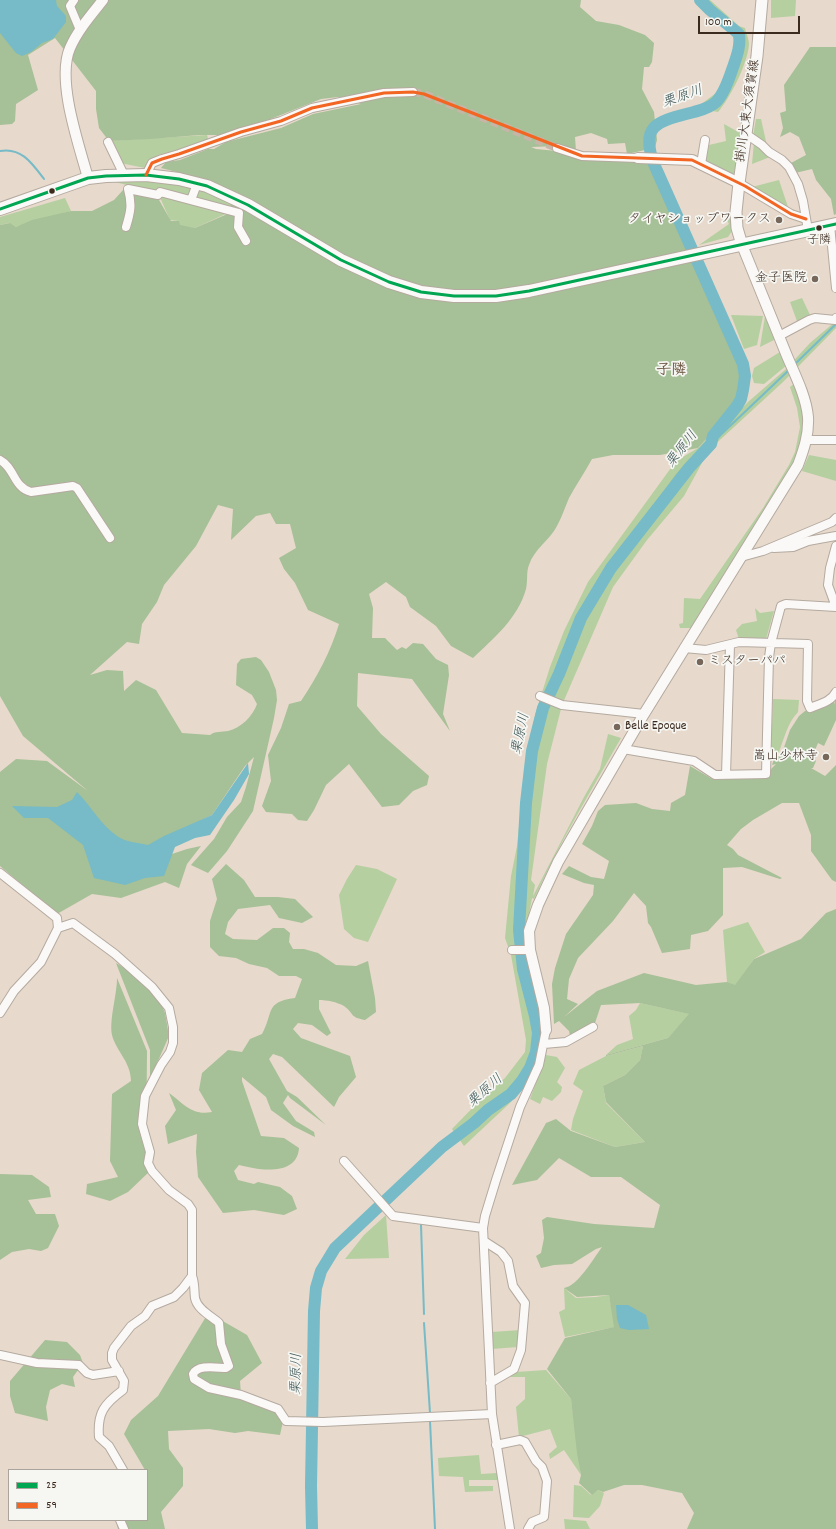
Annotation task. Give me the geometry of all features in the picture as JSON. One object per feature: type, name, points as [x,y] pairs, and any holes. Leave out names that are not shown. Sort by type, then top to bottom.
[{"type":"main road","name":"掛川大東大須賀線","points":[[742,245],[737,228],[736,212],[757,56],[762,0]]},
{"type":"main road","points":[[0,209],[88,178],[146,175],[179,179],[207,186],[248,205],[341,260],[389,282],[421,292],[454,296],[502,295],[529,291],[742,245],[807,224],[833,224]]},
{"type":"street","points":[[74,0],[70,6],[80,30]]},
{"type":"street","points":[[88,178],[73,120],[66,81],[66,60],[70,48],[80,30],[103,0]]},
{"type":"street","points":[[146,175],[152,163],[241,132],[281,121],[312,108],[384,93],[413,92]]},
{"type":"street","points":[[746,134],[782,160],[789,167],[800,190],[807,224]]},
{"type":"street","points":[[701,164],[704,140]]},
{"type":"street","points":[[108,142],[124,175]]},
{"type":"street","points":[[557,148],[582,156],[687,159],[701,164],[739,183],[807,224]]},
{"type":"street","points":[[191,200],[196,184]]},
{"type":"street","points":[[126,227],[131,210],[131,201],[128,188],[158,195],[160,192],[239,213],[238,227],[246,241]]},
{"type":"street","points":[[833,224],[836,288]]},
{"type":"street","points":[[510,1529],[492,1414],[483,1228],[491,1194],[512,1129],[520,1107],[539,1066],[544,1044],[546,1030],[544,1008],[527,950],[529,931],[538,905],[558,862],[644,714],[798,465],[806,440],[808,415],[794,372],[742,245]]},
{"type":"street","points":[[779,336],[815,318],[835,320],[836,318]]},
{"type":"street","points":[[806,440],[836,440]]},
{"type":"street","points":[[0,460],[4,462],[19,486],[25,490],[31,492],[73,486],[77,488],[110,538]]},
{"type":"street","points":[[741,557],[769,549],[832,522],[836,518]]},
{"type":"street","points":[[769,549],[793,547],[808,541],[836,536]]},
{"type":"street","points":[[623,749],[694,761],[715,775],[766,774],[768,664],[771,643],[781,606],[786,604],[836,607],[828,586],[830,568],[836,546]]},
{"type":"street","points":[[684,648],[706,650],[739,642],[808,644],[807,701],[810,708],[826,702],[836,692]]},
{"type":"street","points":[[726,775],[730,645]]},
{"type":"street","points":[[540,696],[562,705],[644,714]]},
{"type":"street","points":[[0,873],[57,918],[58,928],[41,962],[14,991],[0,1013]]},
{"type":"street","points":[[58,928],[72,923],[79,928],[115,954],[152,987],[169,1008],[173,1027],[173,1043],[170,1052],[161,1065],[145,1096],[142,1124],[150,1152],[148,1163],[152,1171],[169,1190],[188,1204],[192,1210],[192,1276],[194,1281],[195,1300],[202,1310],[219,1323],[221,1344],[229,1366],[226,1368],[202,1368],[196,1370],[193,1374],[194,1379],[209,1388],[241,1395],[278,1409],[286,1420],[323,1422],[492,1414]]},
{"type":"street","points":[[512,950],[527,950]]},
{"type":"street","points":[[544,1044],[566,1042],[593,1027]]},
{"type":"street","points":[[344,1161],[378,1201],[393,1216],[483,1228]]},
{"type":"street","points":[[484,1241],[501,1252],[508,1261],[513,1286],[525,1303],[521,1350],[514,1369],[490,1382]]},
{"type":"street","points":[[122,1469],[109,1446],[99,1437],[98,1432],[98,1422],[102,1411],[109,1400],[123,1390],[124,1381],[112,1360],[112,1353],[121,1338],[131,1326],[145,1316],[152,1306],[174,1296],[183,1288],[192,1276]]},
{"type":"street","points":[[0,1355],[38,1363],[80,1365],[88,1373],[93,1375],[119,1371]]},
{"type":"street","points":[[496,1445],[520,1440],[525,1442],[536,1462],[542,1467],[547,1481],[544,1517],[532,1522],[528,1529]]},
{"type":"green space","points":[[0,0],[581,0],[580,7],[596,21],[619,25],[645,35],[654,43],[652,62],[649,67],[644,67],[642,89],[654,112],[657,140],[654,151],[645,150],[627,154],[625,143],[608,144],[607,139],[591,133],[575,137],[576,151],[558,146],[531,147],[536,149],[648,160],[670,205],[686,245],[701,273],[718,321],[730,342],[743,378],[739,399],[719,425],[698,448],[660,455],[613,455],[592,459],[569,498],[554,531],[531,559],[526,589],[517,609],[504,627],[473,658],[451,646],[436,626],[410,607],[406,597],[386,582],[369,594],[373,608],[372,638],[385,638],[397,650],[402,647],[406,649],[413,643],[423,644],[436,659],[448,665],[449,675],[443,714],[450,731],[412,679],[358,673],[357,706],[381,734],[429,776],[427,785],[413,791],[399,805],[382,807],[349,764],[326,785],[307,821],[298,820],[292,814],[266,812],[262,806],[271,781],[268,755],[281,728],[289,704],[301,701],[307,692],[328,654],[339,624],[308,610],[295,583],[284,569],[279,558],[296,548],[290,524],[276,524],[270,513],[256,516],[231,540],[233,509],[218,505],[196,546],[164,585],[157,602],[142,624],[139,644],[127,642],[90,675],[107,670],[123,671],[124,691],[136,680],[156,690],[182,733],[210,735],[216,732],[228,731],[237,727],[246,721],[253,713],[257,704],[252,695],[236,685],[237,664],[241,659],[256,657],[261,660],[269,672],[276,690],[277,700],[253,811],[227,851],[208,873],[191,865],[214,839],[227,817],[241,802],[254,757],[245,766],[212,815],[156,842],[172,854],[201,846],[187,864],[179,888],[165,882],[121,898],[92,894],[57,914],[0,866],[0,772],[16,759],[47,761],[88,791],[23,736],[0,696],[0,225],[10,223],[16,227],[32,220],[71,211],[92,211],[114,200],[124,189],[158,195],[159,200],[171,221],[179,221],[180,225],[195,228],[232,212],[228,193],[196,178],[161,168],[166,162],[180,160],[208,149],[214,149],[226,142],[281,128],[313,114],[361,104],[338,97],[321,99],[253,126],[221,135],[109,141],[99,128],[96,109],[96,91],[55,38],[28,55],[38,90],[16,104],[15,121],[12,124],[0,125]]},
{"type":"green space","points":[[697,0],[710,0],[739,26],[745,28],[749,40],[748,52],[742,70],[733,89],[718,112],[696,108],[716,93],[722,86],[735,42],[728,30]]},
{"type":"green space","points":[[771,0],[796,0],[795,16],[771,18]]},
{"type":"green space","points":[[810,47],[836,47],[836,214],[834,215],[831,199],[816,180],[812,169],[795,173],[791,163],[806,155],[799,137],[790,132],[780,137],[783,128],[780,113],[786,111],[784,85]]},
{"type":"green space","points":[[756,119],[761,119],[767,146],[753,136]]},
{"type":"green space","points":[[724,124],[740,133],[741,145],[733,176],[706,161],[709,145],[726,141]]},
{"type":"green space","points":[[207,135],[209,142],[158,155],[145,168],[120,163],[109,141]]},
{"type":"green space","points":[[754,142],[770,157],[752,164]]},
{"type":"green space","points":[[779,180],[788,207],[752,187]]},
{"type":"green space","points":[[150,181],[179,185],[203,191],[230,201],[232,211],[195,228],[179,227],[178,221],[170,220],[158,193],[115,182]]},
{"type":"green space","points":[[65,198],[71,211],[16,227],[9,223],[0,225],[0,217]]},
{"type":"green space","points":[[730,211],[732,231],[728,237],[699,245],[729,224],[725,216]]},
{"type":"green space","points":[[802,298],[811,317],[798,324],[790,302]]},
{"type":"green space","points":[[731,315],[763,316],[757,345],[744,349]]},
{"type":"green space","points":[[765,316],[776,339],[760,347]]},
{"type":"green space","points":[[836,321],[836,328],[783,382],[709,450],[684,496],[647,540],[613,587],[562,705],[547,764],[531,880],[535,885],[533,896],[600,769],[608,734],[621,738],[565,837],[534,899],[532,898],[525,936],[529,968],[541,1016],[542,1040],[534,1069],[511,1102],[464,1146],[452,1129],[487,1093],[505,1078],[525,1052],[526,1040],[511,955],[505,938],[511,876],[517,846],[524,777],[530,739],[535,715],[550,667],[564,631],[588,582],[676,461],[698,448],[721,424],[736,414],[786,369],[810,343]]},
{"type":"green space","points":[[780,352],[787,365],[764,384],[754,383],[752,376],[754,368]]},
{"type":"green space","points":[[794,384],[802,412],[804,427],[802,442],[792,468],[692,628],[680,628],[679,624],[683,623],[684,598],[700,599],[763,508],[789,465],[795,452],[800,427],[797,408],[790,387]]},
{"type":"green space","points":[[809,455],[836,460],[836,481],[802,471]]},
{"type":"green space","points":[[700,457],[603,587],[594,597],[589,600],[594,587],[676,474],[690,458]]},
{"type":"green space","points":[[755,608],[760,613],[774,611],[766,639],[739,639],[736,630],[742,624],[757,621]]},
{"type":"green space","points":[[834,696],[834,705],[836,696],[836,720],[824,746],[818,743],[812,757],[816,761],[813,768],[811,768],[825,776],[836,765],[836,882],[832,880],[811,851],[811,835],[799,803],[782,803],[741,829],[727,845],[738,855],[782,878],[780,879],[742,867],[723,868],[723,915],[708,931],[691,935],[690,949],[662,953],[648,923],[646,906],[634,893],[613,921],[578,958],[569,979],[567,999],[578,1004],[564,1017],[597,991],[644,973],[696,985],[727,982],[735,985],[754,959],[801,939],[826,913],[836,909],[836,1529],[687,1529],[694,1513],[682,1493],[642,1485],[624,1485],[603,1492],[598,1490],[592,1495],[579,1483],[581,1475],[571,1399],[547,1369],[565,1338],[614,1327],[609,1295],[577,1297],[564,1288],[575,1282],[580,1277],[602,1247],[596,1249],[572,1264],[554,1265],[541,1268],[536,1256],[541,1253],[544,1238],[542,1220],[547,1217],[594,1224],[654,1228],[660,1205],[621,1177],[591,1177],[559,1158],[537,1180],[512,1185],[546,1123],[556,1119],[571,1131],[615,1147],[645,1142],[606,1102],[603,1086],[625,1075],[640,1060],[643,1046],[606,1055],[668,1038],[689,1014],[640,1003],[601,1005],[595,1023],[570,1036],[569,1031],[559,1021],[554,1024],[552,984],[555,968],[566,934],[593,895],[594,885],[584,883],[562,874],[569,866],[591,877],[604,879],[609,861],[582,844],[598,811],[605,805],[636,803],[652,809],[670,811],[671,803],[685,795],[690,766],[714,780],[770,776],[770,770],[776,764],[772,765],[775,756],[781,756],[790,730],[799,716],[805,711],[810,710]]},
{"type":"green space","points":[[773,699],[799,700],[798,712],[788,726],[778,754],[771,754]]},
{"type":"green space","points":[[226,864],[244,880],[255,897],[295,899],[313,917],[302,923],[279,918],[270,905],[238,909],[228,922],[225,934],[233,939],[257,940],[273,928],[284,928],[290,933],[289,942],[293,949],[304,949],[318,953],[336,965],[356,966],[368,961],[375,998],[376,1012],[365,1020],[354,1016],[344,1006],[325,1000],[319,1000],[319,1009],[331,1033],[327,1036],[312,1025],[298,1023],[293,1029],[301,1038],[350,1056],[356,1077],[339,1097],[334,1107],[282,1057],[273,1054],[269,1059],[287,1091],[297,1097],[326,1125],[288,1095],[283,1103],[296,1121],[314,1132],[315,1137],[293,1126],[271,1110],[266,1097],[242,1077],[242,1081],[261,1136],[284,1138],[299,1148],[297,1157],[291,1164],[284,1167],[275,1169],[256,1169],[239,1165],[234,1171],[238,1180],[254,1184],[258,1182],[280,1187],[292,1196],[297,1209],[284,1215],[254,1210],[223,1213],[198,1177],[196,1152],[197,1134],[168,1144],[165,1126],[176,1110],[169,1093],[194,1111],[205,1113],[212,1112],[199,1090],[202,1073],[228,1050],[242,1052],[250,1039],[262,1034],[266,1027],[271,1010],[278,1002],[295,998],[302,979],[296,976],[279,976],[267,968],[249,964],[236,958],[219,956],[210,947],[210,921],[217,899],[212,879]]},
{"type":"green space","points":[[356,865],[377,869],[397,879],[368,942],[354,938],[344,929],[339,895]]},
{"type":"green space","points":[[748,922],[765,952],[754,959],[735,986],[727,982],[723,930]]},
{"type":"green space","points":[[116,963],[131,972],[159,999],[165,1013],[169,1036],[150,1079],[150,1050]]},
{"type":"green space","points":[[117,978],[147,1051],[146,1162],[150,1171],[128,1192],[110,1201],[86,1194],[87,1184],[118,1177],[110,1161],[112,1094],[131,1081],[129,1068],[114,1041],[111,1029]]},
{"type":"green space","points":[[640,1003],[690,1014],[668,1038],[606,1055],[617,1045],[633,1039],[629,1016],[636,1010]]},
{"type":"green space","points":[[643,1046],[640,1060],[625,1075],[603,1086],[606,1103],[645,1142],[615,1147],[571,1130],[573,1119],[583,1091],[573,1084],[579,1070],[606,1056]]},
{"type":"green space","points":[[546,1055],[557,1057],[565,1068],[557,1082],[562,1087],[561,1092],[552,1101],[543,1097],[540,1104],[530,1099]]},
{"type":"green space","points":[[0,1174],[32,1175],[49,1187],[51,1197],[28,1200],[36,1214],[55,1214],[59,1226],[48,1248],[41,1251],[29,1249],[12,1252],[0,1260]]},
{"type":"green space","points":[[386,1215],[389,1258],[345,1259],[364,1235]]},
{"type":"green space","points":[[564,1288],[576,1298],[609,1295],[615,1327],[565,1337],[559,1312],[565,1309]]},
{"type":"green space","points":[[207,1315],[214,1316],[247,1335],[262,1363],[240,1381],[241,1395],[273,1411],[283,1421],[280,1435],[248,1431],[235,1433],[209,1429],[168,1431],[169,1449],[183,1468],[183,1486],[161,1512],[165,1529],[118,1529],[116,1521],[148,1521],[148,1469],[144,1469],[124,1434],[131,1420],[158,1396]]},
{"type":"green space","points":[[521,1330],[518,1347],[492,1349],[491,1332]]},
{"type":"green space","points":[[45,1340],[67,1342],[80,1355],[83,1363],[73,1377],[75,1387],[62,1384],[50,1390],[46,1407],[48,1421],[15,1413],[10,1396],[10,1381]]},
{"type":"green space","points":[[546,1370],[571,1399],[581,1475],[564,1450],[550,1459],[549,1454],[557,1447],[550,1429],[519,1437],[516,1407],[525,1399],[525,1377],[510,1377],[510,1374],[516,1372]]},
{"type":"green space","points":[[479,1455],[481,1474],[497,1473],[497,1480],[469,1480],[469,1486],[493,1486],[493,1491],[465,1492],[463,1477],[439,1476],[438,1458]]},
{"type":"green space","points":[[574,1485],[581,1486],[591,1495],[598,1490],[604,1493],[600,1506],[589,1518],[573,1517]]},
{"type":"green space","points":[[564,1519],[586,1521],[590,1529],[565,1529]]},
{"type":"water","points":[[0,0],[56,0],[57,6],[66,16],[66,22],[53,39],[42,43],[31,52],[22,56],[16,53],[0,33]]},
{"type":"water","points":[[248,763],[249,774],[234,800],[210,835],[195,838],[175,847],[164,876],[145,878],[125,885],[94,878],[83,845],[48,818],[24,818],[12,806],[57,807],[72,800],[77,792],[111,832],[128,841],[148,845],[164,836],[212,815]]},
{"type":"water","points":[[616,1305],[628,1305],[646,1315],[649,1329],[629,1330],[620,1328],[617,1319]]},
{"type":"waterway","name":"栗原川","points":[[312,1529],[311,1486],[314,1311],[316,1288],[321,1271],[335,1248],[442,1147],[474,1123],[488,1110],[511,1094],[522,1081],[530,1068],[536,1052],[538,1033],[523,969],[519,930],[526,803],[532,751],[543,708],[559,674],[581,618],[611,568],[689,468],[711,444],[713,436],[741,399],[745,376],[743,364],[654,164],[650,150],[649,140],[651,132],[656,126],[671,118],[711,106],[716,102],[726,87],[735,61],[739,48],[739,34],[700,0]]},
{"type":"waterway","points":[[0,151],[14,151],[20,154],[35,167],[44,179]]},
{"type":"waterway","points":[[794,365],[836,324]]},
{"type":"waterway","points":[[711,444],[789,370]]},
{"type":"waterway","points":[[421,1225],[424,1314]]},
{"type":"waterway","points":[[424,1323],[430,1413]]},
{"type":"waterway","points":[[430,1421],[435,1529]]},
{"type":"tunnel","points":[[413,92],[424,94],[557,148]]},
{"type":"transit line","name":"59","points":[[146,175],[152,163],[241,132],[281,121],[312,108],[384,93],[413,92],[424,94],[582,156],[692,160],[745,186],[791,214],[806,219]]},
{"type":"transit line","name":"25","points":[[0,209],[88,178],[146,175],[179,179],[207,186],[248,205],[341,260],[389,282],[421,292],[454,296],[496,296],[529,291],[836,224]]},
{"type":"place","name":"タイヤショップワークス","points":[[779,220]]},
{"type":"place","name":"子隣","points":[[819,228]]},
{"type":"place","name":"金子医院","points":[[815,279]]},
{"type":"place","name":"ミスターパパ","points":[[700,662]]},
{"type":"place","name":"Belle Epoque","points":[[617,727]]},
{"type":"place","name":"嵩山少林寺","points":[[826,757]]},
{"type":"district","name":"子隣","points":[[671,372]]}]
